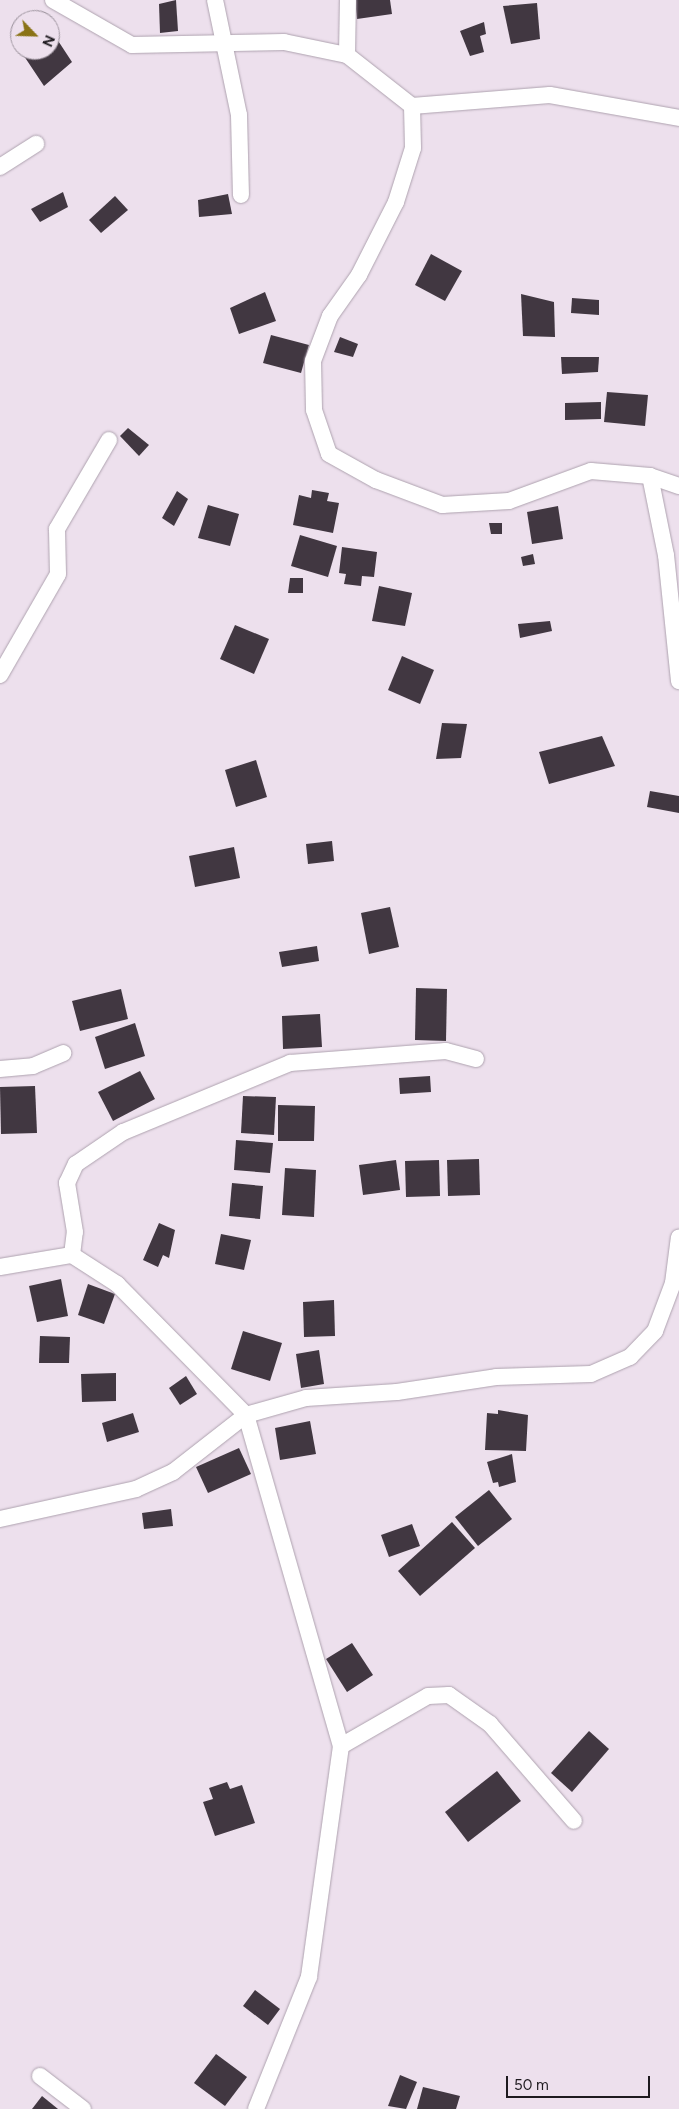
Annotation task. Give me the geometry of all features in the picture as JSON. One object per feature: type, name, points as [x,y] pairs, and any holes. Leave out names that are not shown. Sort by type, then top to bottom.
[{"type":"street","points":[[53,0],[132,45],[187,48],[225,42],[284,42],[347,55],[412,106],[550,95],[679,118]]},
{"type":"street","points":[[215,0],[239,115],[241,195]]},
{"type":"street","points":[[347,55],[348,0]]},
{"type":"street","points":[[412,106],[413,148],[396,202],[360,275],[330,316],[313,361],[314,410],[329,454],[376,480],[442,505],[509,501],[590,471],[650,476],[679,486]]},
{"type":"street","points":[[0,167],[36,144]]},
{"type":"street","points":[[0,675],[58,574],[57,528],[109,440]]},
{"type":"street","points":[[650,476],[666,556],[679,681]]},
{"type":"street","points":[[72,1255],[75,1232],[67,1183],[76,1164],[124,1132],[290,1063],[446,1051],[476,1059]]},
{"type":"street","points":[[0,1069],[34,1066],[63,1053]]},
{"type":"street","points":[[0,1519],[136,1489],[173,1472],[246,1415],[306,1398],[397,1392],[496,1377],[591,1374],[630,1357],[655,1331],[673,1282],[679,1237]]},
{"type":"street","points":[[0,1267],[72,1255],[117,1284],[246,1415],[341,1746],[308,1977],[256,2109]]},
{"type":"street","points":[[341,1746],[428,1696],[449,1695],[490,1724],[574,1821]]},
{"type":"street","points":[[40,2076],[83,2109]]},
{"type":"building","points":[[176,0],[178,31],[160,33],[159,4]]},
{"type":"building","points":[[355,0],[390,0],[392,14],[357,19]]},
{"type":"building","points":[[537,3],[540,39],[511,44],[503,6]]},
{"type":"building","points":[[484,22],[486,34],[480,36],[484,52],[470,56],[460,31]]},
{"type":"building","points":[[60,44],[72,62],[44,86],[27,60],[60,60]]},
{"type":"building","points":[[63,192],[68,207],[40,222],[31,209]]},
{"type":"building","points":[[228,194],[232,214],[199,217],[198,200]]},
{"type":"building","points":[[115,196],[128,210],[101,233],[89,220]]},
{"type":"building","points":[[431,254],[462,271],[445,301],[415,285]]},
{"type":"building","points":[[265,292],[276,321],[239,334],[230,308]]},
{"type":"building","points":[[521,294],[554,302],[555,337],[523,336]]},
{"type":"building","points":[[572,298],[599,300],[599,315],[571,313]]},
{"type":"building","points":[[271,335],[309,345],[301,373],[263,363]]},
{"type":"building","points":[[340,337],[358,344],[353,357],[334,352]]},
{"type":"building","points":[[561,357],[599,357],[598,372],[562,374]]},
{"type":"building","points":[[607,392],[648,395],[645,426],[604,422]]},
{"type":"building","points":[[601,402],[601,419],[565,420],[565,403]]},
{"type":"building","points":[[128,428],[149,445],[139,456],[120,436]]},
{"type":"building","points":[[312,490],[329,493],[327,501],[339,503],[333,533],[293,525],[299,495],[311,498]]},
{"type":"building","points":[[177,491],[188,499],[174,526],[162,518]]},
{"type":"building","points":[[208,505],[239,514],[230,546],[198,538]]},
{"type":"building","points":[[558,506],[563,539],[532,544],[527,512]]},
{"type":"building","points":[[489,523],[502,523],[502,534],[491,534]]},
{"type":"building","points":[[300,535],[337,546],[328,577],[291,566]]},
{"type":"building","points":[[342,547],[377,552],[374,577],[362,576],[361,586],[344,584],[346,574],[339,573]]},
{"type":"building","points":[[533,554],[535,564],[523,566],[521,557]]},
{"type":"building","points":[[290,578],[303,578],[303,593],[288,593]]},
{"type":"building","points":[[379,586],[412,593],[405,626],[372,621]]},
{"type":"building","points":[[550,621],[552,631],[520,638],[518,624]]},
{"type":"building","points":[[235,625],[269,639],[254,674],[220,659]]},
{"type":"building","points":[[402,656],[434,670],[420,704],[388,690]]},
{"type":"building","points":[[442,723],[467,724],[461,758],[436,759]]},
{"type":"building","points":[[602,736],[615,766],[549,784],[539,752]]},
{"type":"building","points":[[256,760],[267,797],[236,807],[225,770]]},
{"type":"building","points":[[650,791],[679,796],[679,813],[647,807]]},
{"type":"building","points":[[332,841],[334,861],[308,864],[306,844]]},
{"type":"building","points":[[234,847],[240,878],[195,887],[189,856]]},
{"type":"building","points":[[390,907],[399,947],[369,954],[361,913]]},
{"type":"building","points":[[317,946],[319,961],[282,967],[279,952]]},
{"type":"building","points":[[416,988],[447,989],[446,1041],[415,1040]]},
{"type":"building","points":[[121,989],[128,1019],[80,1031],[72,1001]]},
{"type":"building","points":[[320,1014],[322,1047],[283,1049],[282,1016]]},
{"type":"building","points":[[135,1023],[145,1056],[105,1069],[95,1037]]},
{"type":"building","points":[[140,1071],[155,1099],[113,1121],[98,1092]]},
{"type":"building","points":[[430,1076],[431,1092],[400,1094],[399,1078]]},
{"type":"building","points":[[35,1086],[37,1133],[1,1134],[0,1087]]},
{"type":"building","points":[[243,1096],[276,1097],[274,1135],[241,1133]]},
{"type":"building","points":[[278,1105],[315,1106],[314,1141],[278,1141]]},
{"type":"building","points":[[236,1140],[273,1143],[270,1173],[234,1170]]},
{"type":"building","points":[[479,1159],[480,1195],[448,1196],[447,1160]]},
{"type":"building","points":[[396,1160],[400,1190],[363,1195],[359,1165]]},
{"type":"building","points":[[439,1160],[440,1196],[406,1197],[405,1161]]},
{"type":"building","points":[[285,1168],[316,1170],[314,1217],[282,1215]]},
{"type":"building","points":[[232,1183],[263,1186],[260,1219],[229,1216]]},
{"type":"building","points":[[159,1223],[175,1230],[169,1258],[163,1255],[158,1267],[143,1260]]},
{"type":"building","points":[[221,1234],[251,1240],[244,1270],[215,1264]]},
{"type":"building","points":[[61,1279],[68,1316],[37,1322],[29,1286]]},
{"type":"building","points":[[88,1284],[115,1294],[104,1324],[78,1315]]},
{"type":"building","points":[[334,1300],[335,1336],[304,1337],[303,1302]]},
{"type":"building","points":[[243,1331],[282,1343],[270,1381],[231,1369]]},
{"type":"building","points":[[40,1336],[70,1337],[69,1363],[39,1363]]},
{"type":"building","points":[[319,1350],[324,1384],[301,1388],[296,1354]]},
{"type":"building","points":[[116,1373],[116,1401],[82,1402],[81,1374]]},
{"type":"building","points":[[186,1376],[197,1394],[180,1405],[169,1388]]},
{"type":"building","points":[[498,1410],[528,1415],[526,1451],[485,1450],[487,1413],[498,1414]]},
{"type":"building","points":[[133,1413],[139,1432],[107,1442],[102,1423]]},
{"type":"building","points":[[310,1421],[316,1454],[280,1460],[275,1428]]},
{"type":"building","points":[[239,1448],[251,1474],[208,1493],[196,1467]]},
{"type":"building","points":[[512,1454],[516,1482],[499,1487],[498,1482],[493,1483],[487,1462]]},
{"type":"building","points":[[489,1490],[512,1519],[478,1546],[455,1517]]},
{"type":"building","points":[[171,1509],[173,1526],[144,1529],[142,1513]]},
{"type":"building","points":[[452,1522],[475,1548],[420,1596],[398,1571]]},
{"type":"building","points":[[412,1524],[420,1546],[389,1557],[381,1535]]},
{"type":"building","points":[[352,1643],[373,1675],[347,1692],[326,1659]]},
{"type":"building","points":[[589,1731],[609,1749],[572,1792],[551,1773]]},
{"type":"building","points":[[497,1771],[521,1801],[468,1842],[445,1812]]},
{"type":"building","points":[[227,1782],[230,1789],[242,1785],[255,1823],[215,1836],[203,1802],[213,1799],[209,1788]]},
{"type":"building","points":[[255,1990],[280,2009],[268,2025],[243,2006]]},
{"type":"building","points":[[216,2054],[247,2077],[225,2106],[194,2083]]},
{"type":"building","points":[[400,2075],[417,2082],[406,2109],[388,2106]]},
{"type":"building","points":[[423,2087],[460,2096],[456,2109],[417,2109]]},
{"type":"building","points":[[42,2096],[58,2109],[32,2109]]}]
